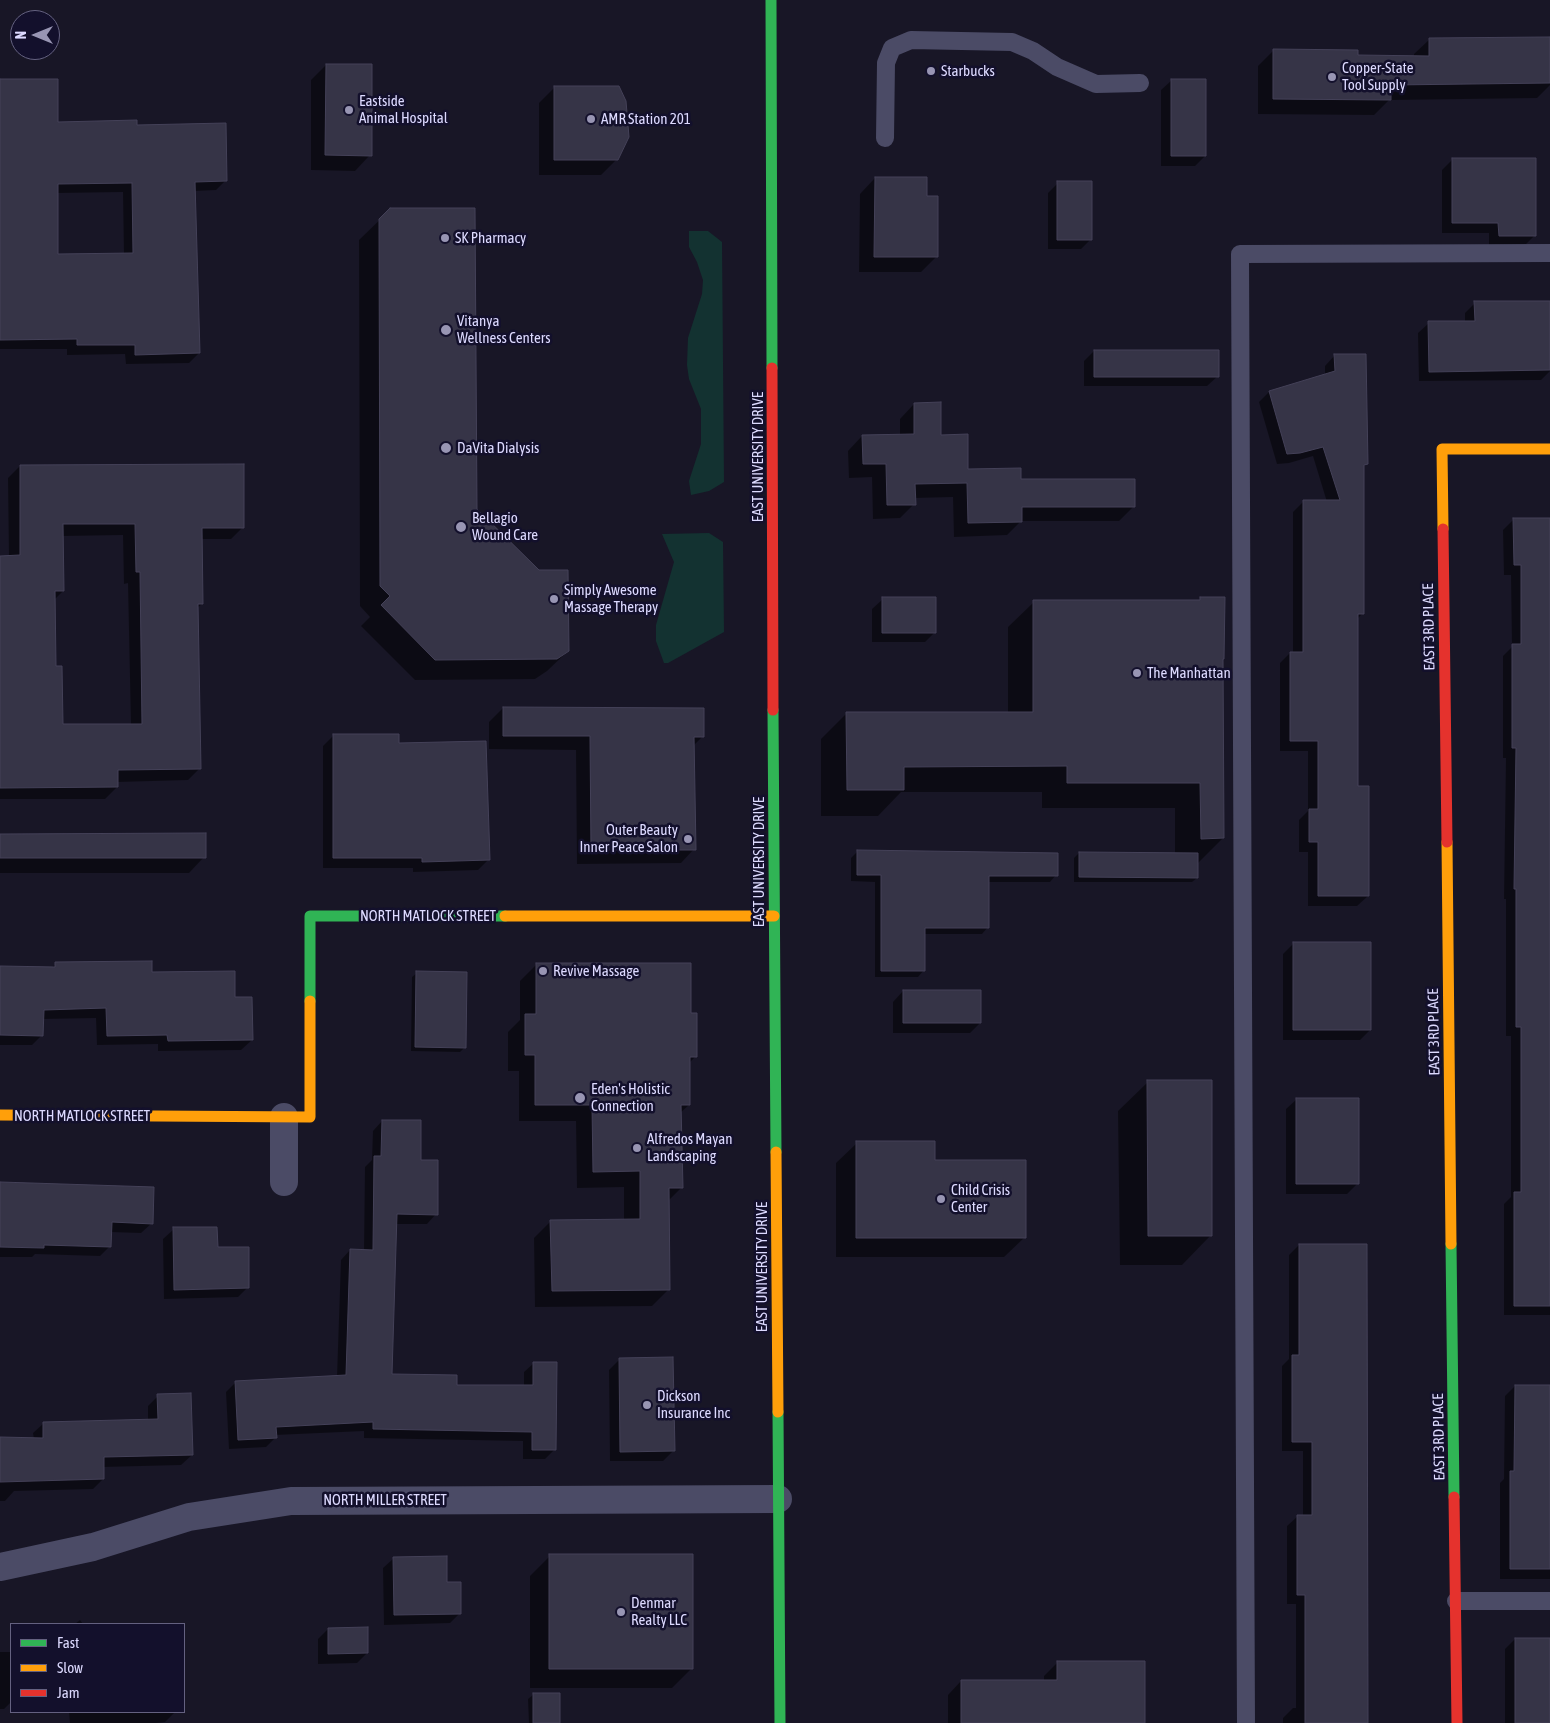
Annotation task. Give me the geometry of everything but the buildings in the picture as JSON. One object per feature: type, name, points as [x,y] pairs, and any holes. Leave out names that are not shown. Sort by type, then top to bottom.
[{"type":"street","name":"EAST UNIVERSITY DRIVE","points":[[771,0],[774,916],[780,1723]]},
{"type":"street","name":"EAST 3RD PLACE","points":[[1457,1723],[1442,449],[1550,449]]},
{"type":"street","name":"NORTH MATLOCK STREET","points":[[0,1115],[310,1117],[310,916],[774,916]]},
{"type":"street","points":[[284,1117],[284,1182]]},
{"type":"street","name":"NORTH MILLER STREET","points":[[0,1567],[93,1547],[189,1517],[292,1501],[778,1499]]},
{"type":"lane","points":[[885,138],[886,63],[892,48],[911,40],[1012,42],[1032,50],[1057,67],[1096,84],[1140,83]]},
{"type":"lane","points":[[1246,1723],[1240,254],[1550,253]]},
{"type":"lane","points":[[1456,1601],[1550,1601]]},
{"type":"green space","points":[[689,231],[708,231],[722,242],[724,482],[709,491],[691,495],[689,481],[701,444],[701,409],[689,379],[687,365],[688,338],[702,294],[703,280],[697,262],[689,247]]},
{"type":"green space","points":[[709,533],[723,542],[724,632],[668,663],[664,663],[656,641],[656,625],[674,562],[662,534]]},
{"type":"traffic: fast","points":[[771,0],[772,368]]},
{"type":"traffic: fast","points":[[773,710],[776,1152]]},
{"type":"traffic: fast","points":[[310,1001],[310,916],[505,916]]},
{"type":"traffic: fast","points":[[1451,1244],[1454,1497]]},
{"type":"traffic: fast","points":[[778,1412],[780,1723]]},
{"type":"traffic: slow","points":[[1443,529],[1442,449],[1550,449]]},
{"type":"traffic: slow","points":[[1447,842],[1451,1244]]},
{"type":"traffic: slow","points":[[505,916],[774,916]]},
{"type":"traffic: slow","points":[[0,1115],[310,1117],[310,1001]]},
{"type":"traffic: slow","points":[[776,1152],[778,1412]]},
{"type":"traffic: jam","points":[[772,368],[773,710]]},
{"type":"traffic: jam","points":[[1443,529],[1447,842]]},
{"type":"traffic: jam","points":[[1454,1497],[1457,1723]]},
{"type":"place","name":"Starbucks","points":[[931,71]]},
{"type":"place","name":"Copper-State Tool Supply","points":[[1332,77]]},
{"type":"place","name":"Eastside Animal Hospital","points":[[349,110]]},
{"type":"place","name":"AMR Station 201","points":[[591,119]]},
{"type":"place","name":"SK Pharmacy","points":[[445,238]]},
{"type":"place","name":"Vitanya Wellness Centers","points":[[446,330]]},
{"type":"place","name":"DaVita Dialysis","points":[[446,448]]},
{"type":"place","name":"Bellagio Wound Care","points":[[461,527]]},
{"type":"place","name":"Simply Awesome Massage Therapy","points":[[554,599]]},
{"type":"place","name":"The Manhattan","points":[[1137,673]]},
{"type":"place","name":"Outer Beauty Inner Peace Salon","points":[[688,839]]},
{"type":"place","name":"Revive Massage","points":[[543,971]]},
{"type":"place","name":"Eden's Holistic Connection","points":[[580,1098]]},
{"type":"place","name":"Alfredos Mayan Landscaping","points":[[637,1148]]},
{"type":"place","name":"Child Crisis Center","points":[[941,1199]]},
{"type":"place","name":"Dickson Insurance Inc","points":[[647,1405]]},
{"type":"place","name":"Denmar Realty LLC","points":[[621,1612]]}]
